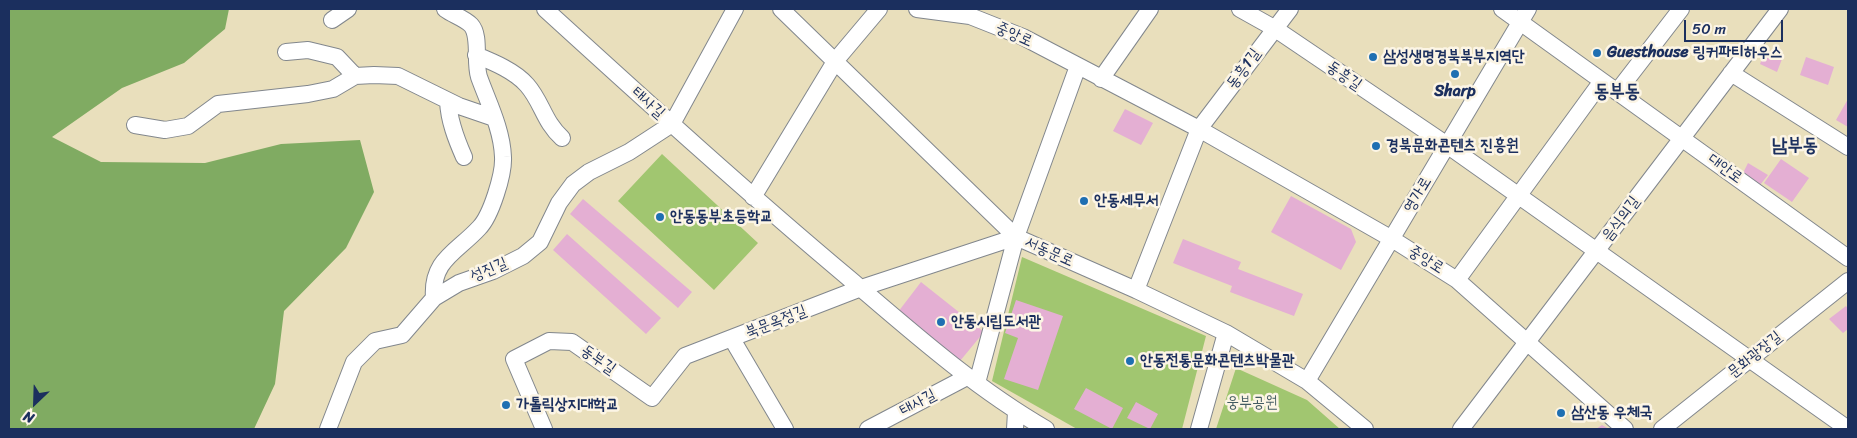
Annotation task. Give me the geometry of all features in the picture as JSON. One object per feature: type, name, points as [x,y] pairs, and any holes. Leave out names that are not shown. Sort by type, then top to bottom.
[{"type":"street","points":[[332,20],[348,9]]},
{"type":"street","points":[[434,298],[433,282],[439,267],[464,240],[480,228],[490,210],[504,158],[494,118],[479,76],[476,55],[478,42],[472,26],[445,9]]},
{"type":"street","name":"태사길","points":[[545,9],[753,197],[861,288],[972,380],[1016,412],[1046,429]]},
{"type":"street","points":[[672,124],[735,9]]},
{"type":"street","name":"서동문로","points":[[780,9],[836,60],[1016,237],[1136,290],[1226,333],[1307,381],[1365,429]]},
{"type":"street","points":[[753,197],[836,60],[879,9]]},
{"type":"street","name":"중앙로","points":[[917,9],[970,16],[1022,37],[1199,130],[1392,238],[1457,280],[1625,429]]},
{"type":"street","points":[[1101,78],[1150,9]]},
{"type":"street","name":"동흥길","points":[[1240,9],[1274,28],[1447,145],[1848,428]]},
{"type":"street","name":"동흥1길","points":[[1199,130],[1290,9]]},
{"type":"street","name":"대안로","points":[[1502,9],[1524,15],[1602,81],[1848,258]]},
{"type":"street","points":[[1617,92],[1681,9]]},
{"type":"street","name":"음식의길","points":[[1461,429],[1780,9]]},
{"type":"street","name":"영가로","points":[[1307,381],[1524,15]]},
{"type":"street","points":[[286,52],[308,50],[337,57],[355,76]]},
{"type":"street","points":[[476,55],[503,67],[527,85],[551,128],[562,138]]},
{"type":"street","points":[[972,380],[1016,237],[1078,66]]},
{"type":"street","points":[[1731,74],[1848,146]]},
{"type":"street","points":[[135,126],[165,130],[188,126],[218,104],[253,102],[333,89],[355,76],[398,76],[448,101],[494,118]]},
{"type":"street","points":[[1457,280],[1602,81]]},
{"type":"street","points":[[448,101],[448,112],[464,157]]},
{"type":"street","name":"성진길","points":[[328,429],[354,362],[375,341],[402,335],[434,298],[458,283],[493,271],[523,256],[540,242],[560,203],[573,184],[589,172],[629,152],[672,124]]},
{"type":"street","points":[[1136,290],[1199,130]]},
{"type":"street","points":[[861,288],[1016,237]]},
{"type":"street","name":"문화광장길","points":[[1662,429],[1848,281]]},
{"type":"street","name":"북문옥정길","points":[[785,429],[732,339],[861,288]]},
{"type":"street","points":[[1199,429],[1226,333]]},
{"type":"street","name":"동부길","points":[[544,429],[514,359],[549,341],[572,342],[652,398],[685,356],[732,339]]},
{"type":"street","name":"태사길","points":[[868,429],[972,380]]},
{"type":"street","points":[[1015,429],[1016,412]]},
{"type":"green space","points":[[9,9],[229,9],[225,29],[184,63],[122,88],[52,137],[101,162],[205,163],[281,144],[360,140],[374,192],[346,248],[284,311],[275,384],[254,429],[9,429]]},
{"type":"green space","points":[[662,154],[758,243],[714,290],[618,201]]},
{"type":"green space","points":[[1022,257],[1206,336],[1182,429],[1077,429],[992,381]]},
{"type":"green space","name":"웅부공원","points":[[1236,368],[1307,400],[1340,429],[1216,429]]},
{"type":"building","points":[[1765,52],[1782,59],[1777,72],[1760,64]]},
{"type":"building","points":[[1806,57],[1834,67],[1828,85],[1800,75]]},
{"type":"building","points":[[1848,99],[1848,127],[1836,120]]},
{"type":"building","points":[[1125,109],[1153,123],[1141,145],[1113,131]]},
{"type":"building","points":[[1781,159],[1809,178],[1792,202],[1764,183]]},
{"type":"building","points":[[1748,163],[1768,175],[1760,185],[1743,173]]},
{"type":"building","points":[[1291,196],[1351,229],[1356,242],[1341,270],[1271,232]]},
{"type":"building","points":[[583,199],[692,292],[678,308],[570,214]]},
{"type":"building","points":[[567,234],[661,318],[646,334],[553,250]]},
{"type":"building","points":[[1183,239],[1241,262],[1238,269],[1303,294],[1294,316],[1230,292],[1232,286],[1173,263]]},
{"type":"building","name":"안동시립도서관","points":[[921,282],[984,332],[960,361],[898,312]]},
{"type":"building","points":[[1016,300],[1063,316],[1038,390],[1004,379],[1018,338],[1005,333]]},
{"type":"building","points":[[1846,306],[1848,309],[1848,329],[1843,333],[1829,319]]},
{"type":"building","points":[[1086,388],[1123,408],[1112,429],[1074,409]]},
{"type":"building","points":[[1136,402],[1158,414],[1150,429],[1127,418]]},
{"type":"building","points":[[1602,425],[1609,429],[1596,429]]},
{"type":"place","name":"Guesthouse 링커파티하우스","points":[[1597,53]]},
{"type":"place","name":"삼성생명경북북부지역단","points":[[1373,57]]},
{"type":"place","name":"Sharp","points":[[1455,74]]},
{"type":"place","name":"경북문화콘텐츠 진흥원","points":[[1376,146]]},
{"type":"place","name":"안동세무서","points":[[1084,201]]},
{"type":"place","name":"안동동부초등학교","points":[[660,217]]},
{"type":"place","name":"안동시립도서관","points":[[941,322]]},
{"type":"place","name":"안동전통문화콘텐츠박물관","points":[[1130,361]]},
{"type":"place","name":"가톨릭상지대학교","points":[[506,405]]},
{"type":"place","name":"삼산동 우체국","points":[[1561,413]]},
{"type":"district","name":"동부동","points":[[1617,92]]},
{"type":"district","name":"남부동","points":[[1795,146]]}]
